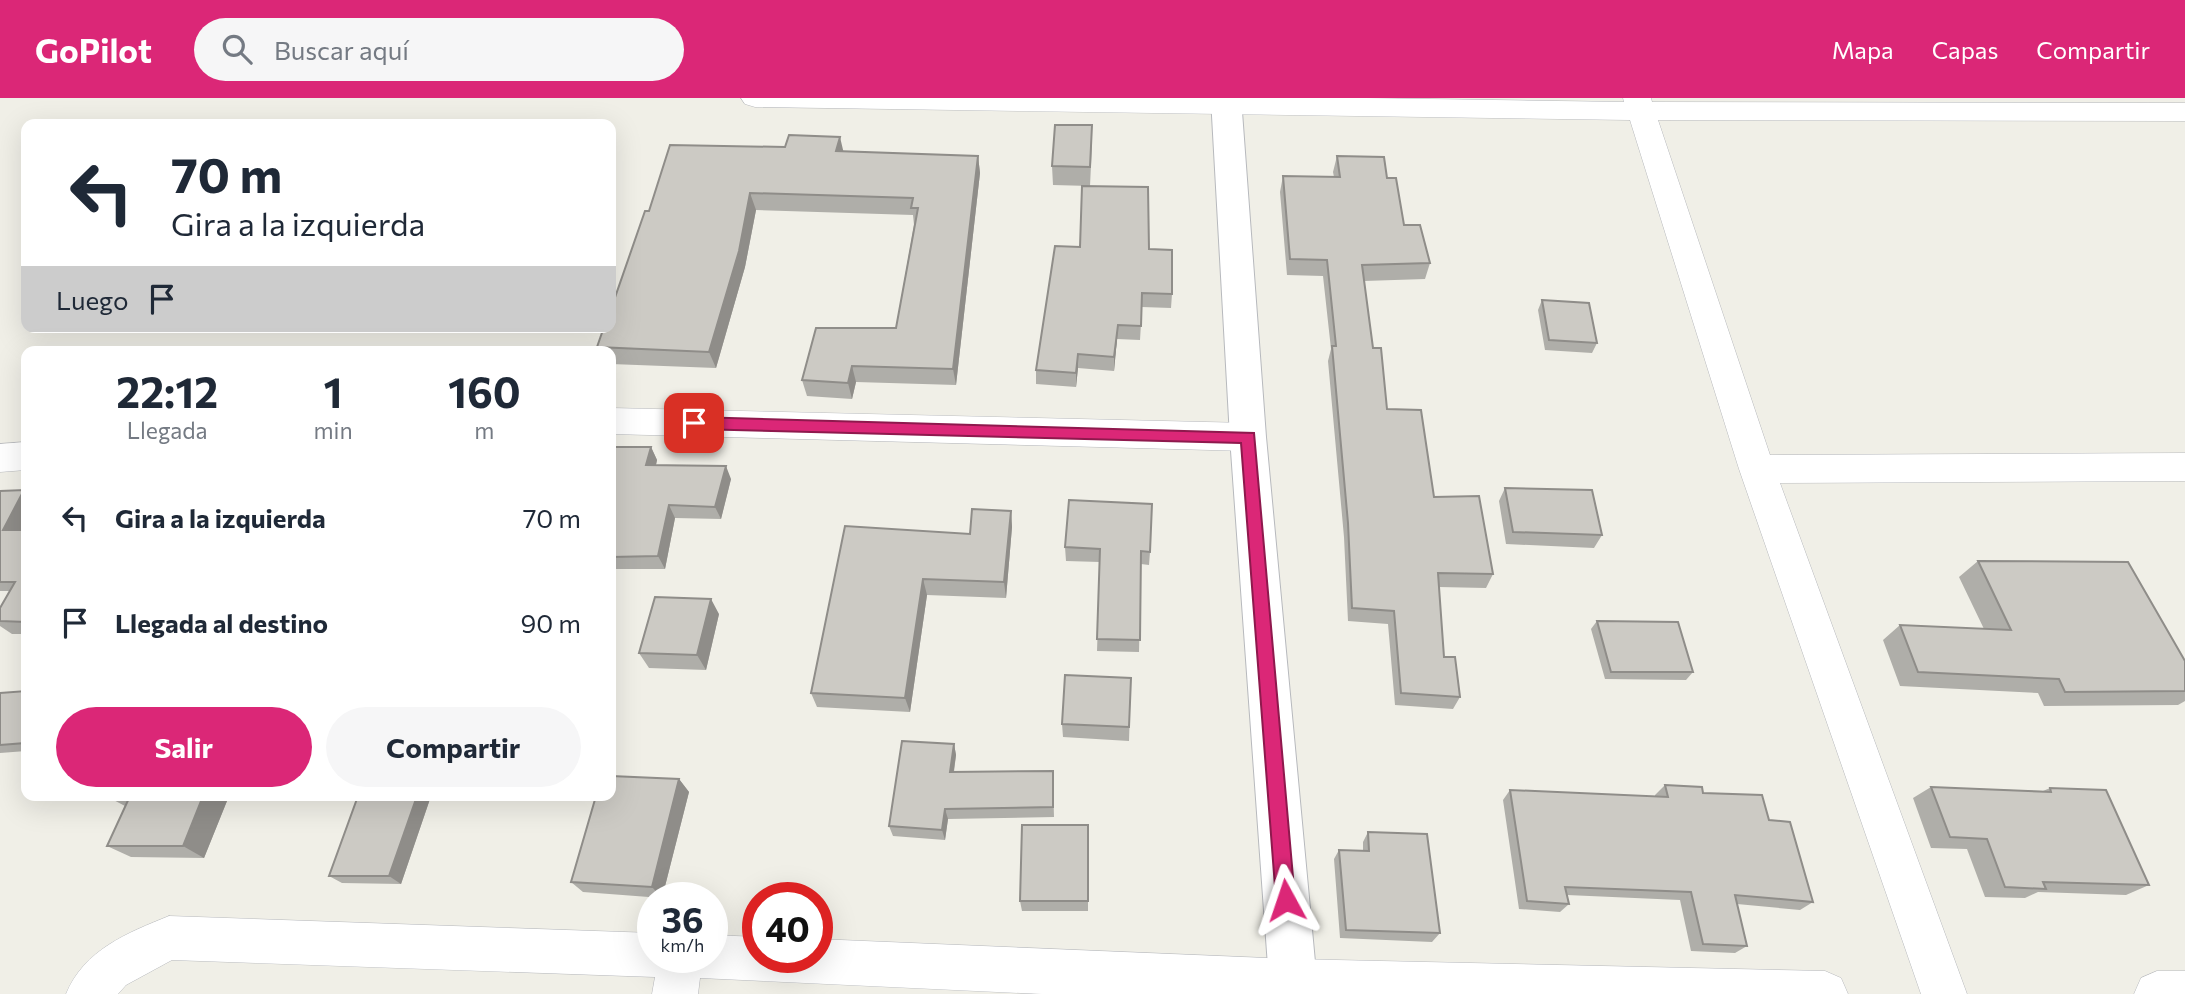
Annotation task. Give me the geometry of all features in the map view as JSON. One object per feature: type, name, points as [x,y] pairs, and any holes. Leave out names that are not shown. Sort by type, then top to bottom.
[{"type":"street","points":[[755,98],[1639,105],[2185,113]]},
{"type":"street","points":[[1226,102],[1248,437],[1293,988]]},
{"type":"street","points":[[1639,105],[1757,468],[1944,994]]},
{"type":"street","points":[[616,421],[1248,437]]},
{"type":"street","points":[[0,458],[21,456]]},
{"type":"street","points":[[1757,468],[2185,467]]},
{"type":"street","points":[[89,994],[110,970],[169,938],[637,954]]},
{"type":"street","points":[[728,958],[1293,988],[1825,994]]},
{"type":"street","points":[[675,994],[678,973]]},
{"type":"street","points":[[2157,994],[2185,994]]},
{"type":"building","points":[[1055,125],[1092,125],[1090,167],[1052,166]]},
{"type":"building","points":[[789,135],[840,137],[836,151],[978,156],[953,369],[852,366],[848,383],[802,380],[816,328],[896,328],[918,208],[911,208],[913,198],[750,193],[739,251],[709,352],[597,346],[602,333],[616,333],[616,295],[645,211],[649,211],[670,145],[785,147]]},
{"type":"building","points":[[1337,156],[1384,157],[1387,178],[1396,178],[1404,225],[1420,225],[1430,263],[1362,265],[1373,348],[1381,348],[1387,409],[1421,410],[1434,497],[1479,496],[1493,574],[1438,573],[1444,657],[1455,657],[1460,697],[1401,693],[1394,611],[1352,608],[1348,523],[1332,346],[1336,346],[1327,260],[1290,259],[1283,176],[1340,177]]},
{"type":"building","points":[[1082,186],[1148,187],[1149,249],[1172,250],[1172,294],[1142,293],[1141,326],[1118,325],[1114,357],[1078,354],[1076,373],[1036,370],[1055,246],[1080,247]]},
{"type":"building","points":[[1542,300],[1589,303],[1597,343],[1549,340]]},
{"type":"building","points":[[616,447],[651,447],[646,465],[726,466],[715,507],[669,505],[658,556],[616,557]]},
{"type":"building","points":[[1505,488],[1592,490],[1602,535],[1513,532]]},
{"type":"building","points":[[21,490],[21,496],[3,530],[21,530],[21,622],[0,621],[0,608],[15,582],[0,582],[0,491]]},
{"type":"building","points":[[1069,500],[1152,504],[1150,552],[1141,551],[1140,640],[1097,639],[1100,549],[1065,547]]},
{"type":"building","points":[[972,509],[1011,511],[1004,582],[923,579],[905,698],[811,693],[845,526],[970,534]]},
{"type":"building","points":[[1978,561],[2128,562],[2185,661],[2185,691],[2065,692],[2059,679],[1918,672],[1900,625],[2011,630]]},
{"type":"building","points":[[655,597],[711,599],[697,655],[639,653]]},
{"type":"building","points":[[1597,621],[1678,622],[1693,672],[1611,672]]},
{"type":"building","points":[[1065,675],[1131,678],[1129,727],[1062,724]]},
{"type":"building","points":[[21,691],[21,743],[0,745],[0,693]]},
{"type":"building","points":[[902,741],[954,744],[950,772],[1053,771],[1053,807],[945,809],[942,830],[889,826]]},
{"type":"building","points":[[616,776],[679,779],[653,882],[637,882],[637,886],[571,882],[595,801],[616,801]]},
{"type":"building","points":[[1665,785],[1702,787],[1703,793],[1762,795],[1769,820],[1790,822],[1813,902],[1735,895],[1747,946],[1703,944],[1691,892],[1565,887],[1569,904],[1527,901],[1510,790],[1668,797]]},
{"type":"building","points":[[1931,787],[2051,792],[2050,788],[2106,790],[2149,885],[2043,882],[2046,889],[2005,887],[1987,839],[1950,837]]},
{"type":"building","points":[[128,801],[201,801],[183,846],[107,846]]},
{"type":"building","points":[[356,801],[415,801],[389,876],[329,876]]},
{"type":"building","points":[[1022,825],[1088,825],[1088,901],[1020,901]]},
{"type":"building","points":[[1368,832],[1427,834],[1440,933],[1346,930],[1339,850],[1369,851]]},
{"type":"route","points":[[694,423],[1248,437],[1286,900]]}]
